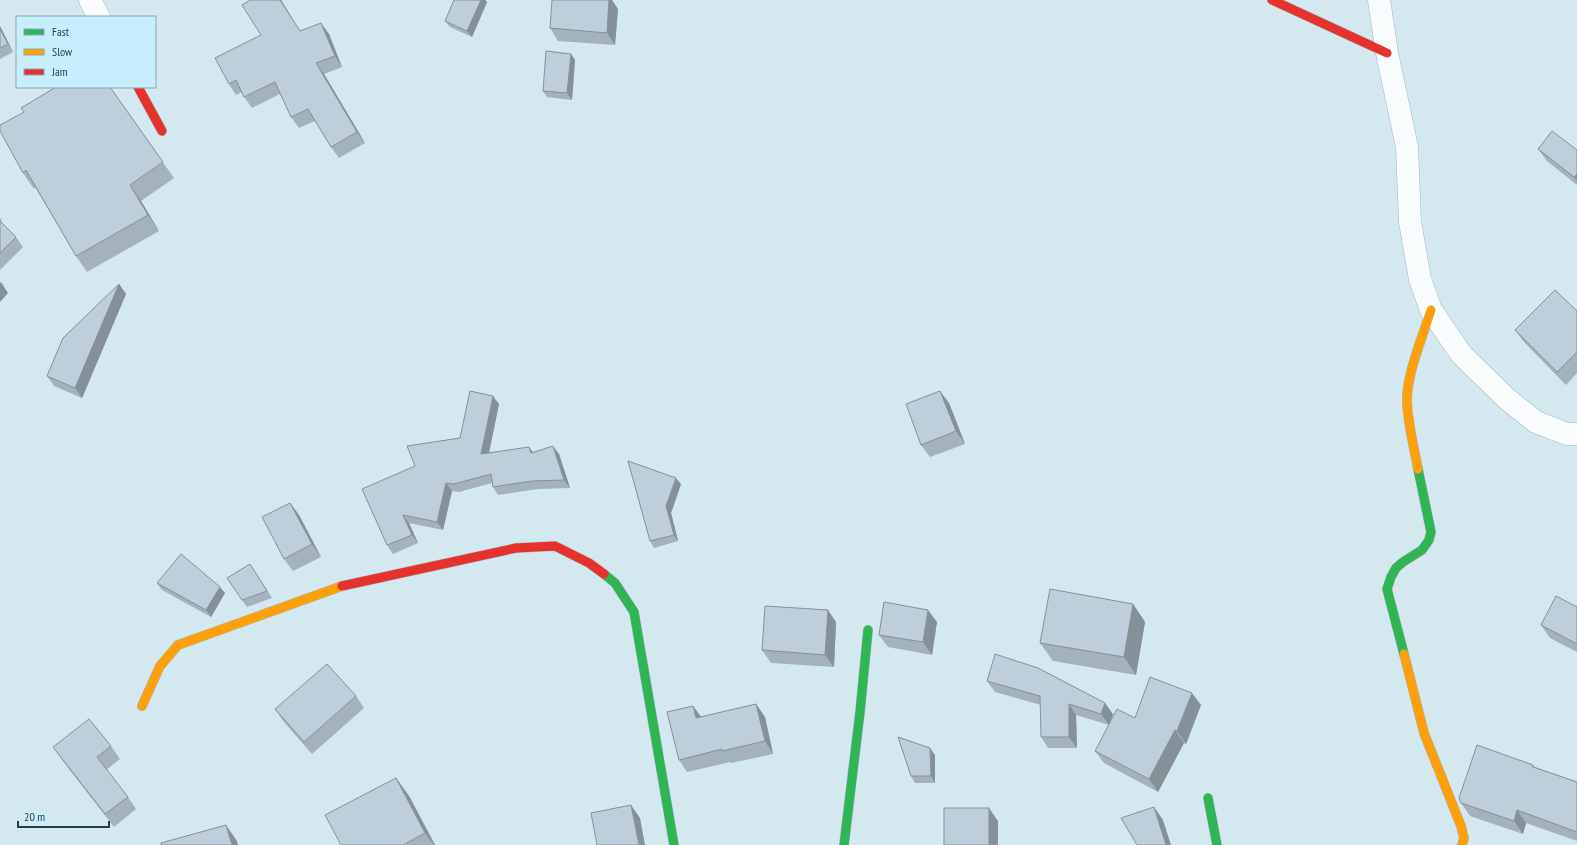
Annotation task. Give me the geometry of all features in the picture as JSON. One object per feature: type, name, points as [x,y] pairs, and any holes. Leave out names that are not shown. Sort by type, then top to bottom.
[{"type":"street","points":[[90,0],[98,16]]},
{"type":"street","points":[[1272,0],[1386,53]]},
{"type":"street","points":[[1379,0],[1386,53],[1407,147],[1412,229],[1420,278],[1430,310],[1461,354],[1507,399],[1536,422],[1567,434],[1577,434]]},
{"type":"street","points":[[139,88],[162,131]]},
{"type":"street","points":[[1430,310],[1410,378],[1407,400],[1409,422],[1431,532],[1429,541],[1424,548],[1398,566],[1391,577],[1387,589],[1424,733],[1461,826],[1464,838],[1462,845]]},
{"type":"street","points":[[142,706],[159,665],[178,645],[344,585],[516,548],[555,546],[589,563],[615,583],[634,612],[674,845]]},
{"type":"street","points":[[844,845],[868,630]]},
{"type":"street","points":[[1208,798],[1217,845]]},
{"type":"building","points":[[250,0],[280,0],[300,31],[321,23],[335,56],[316,63],[357,132],[331,147],[308,109],[291,117],[275,82],[244,97],[236,80],[229,84],[215,58],[261,35],[242,5]]},
{"type":"building","points":[[454,0],[481,0],[467,31],[445,21]]},
{"type":"building","points":[[552,0],[609,0],[607,33],[550,28]]},
{"type":"building","points":[[0,29],[8,44],[0,48]]},
{"type":"building","points":[[546,51],[571,54],[567,93],[543,91]]},
{"type":"building","points":[[54,88],[111,88],[163,162],[130,185],[148,215],[76,256],[26,170],[23,173],[0,131],[0,125],[24,112],[21,108]]},
{"type":"building","points":[[1552,131],[1577,150],[1577,174],[1574,177],[1538,149]]},
{"type":"building","points":[[0,221],[16,237],[0,253]]},
{"type":"building","points":[[119,284],[75,388],[47,376],[63,338]]},
{"type":"building","points":[[1555,290],[1577,311],[1577,352],[1557,372],[1515,330]]},
{"type":"building","points":[[470,391],[493,396],[481,454],[529,447],[531,453],[553,446],[564,480],[532,481],[493,487],[491,474],[454,484],[446,483],[437,522],[403,515],[412,535],[387,545],[362,489],[415,466],[407,446],[460,438]]},
{"type":"building","points":[[940,391],[956,431],[921,445],[906,404]]},
{"type":"building","points":[[628,461],[676,478],[666,506],[674,535],[650,541]]},
{"type":"building","points":[[290,503],[312,544],[284,559],[262,517]]},
{"type":"building","points":[[181,554],[220,587],[206,610],[157,583]]},
{"type":"building","points":[[250,564],[267,591],[242,600],[227,578]]},
{"type":"building","points":[[1050,589],[1133,604],[1124,657],[1040,643]]},
{"type":"building","points":[[1556,596],[1577,607],[1577,644],[1541,625]]},
{"type":"building","points":[[884,602],[928,610],[923,642],[879,635]]},
{"type":"building","points":[[765,606],[828,610],[825,655],[762,650]]},
{"type":"building","points":[[995,654],[1038,668],[1105,703],[1101,714],[1069,704],[1069,737],[1041,737],[1040,696],[987,681]]},
{"type":"building","points":[[327,664],[356,696],[304,742],[275,709]]},
{"type":"building","points":[[1150,677],[1192,693],[1177,731],[1175,730],[1149,779],[1095,751],[1117,709],[1135,718]]},
{"type":"building","points":[[756,704],[765,741],[722,751],[722,749],[679,760],[667,712],[693,706],[696,718]]},
{"type":"building","points":[[89,719],[111,746],[97,757],[128,797],[105,814],[53,747]]},
{"type":"building","points":[[898,737],[930,748],[931,776],[911,776]]},
{"type":"building","points":[[1477,745],[1533,765],[1533,767],[1577,782],[1577,832],[1517,810],[1514,821],[1461,803],[1459,798]]},
{"type":"building","points":[[396,778],[425,833],[403,845],[341,845],[325,815]]},
{"type":"building","points":[[631,805],[639,845],[597,845],[591,813]]},
{"type":"building","points":[[1154,807],[1166,845],[1137,845],[1121,818]]},
{"type":"building","points":[[944,808],[989,808],[989,845],[944,845]]},
{"type":"building","points":[[226,825],[232,845],[161,845],[161,843]]},
{"type":"traffic: fast","points":[[1404,654],[1387,589],[1396,568],[1422,550],[1429,540],[1431,532],[1418,469]]},
{"type":"traffic: fast","points":[[604,574],[615,583],[634,612],[674,845]]},
{"type":"traffic: fast","points":[[844,845],[868,630]]},
{"type":"traffic: fast","points":[[1208,798],[1217,845]]},
{"type":"traffic: slow","points":[[1418,469],[1411,436],[1407,391],[1412,368],[1431,310]]},
{"type":"traffic: slow","points":[[142,706],[160,666],[178,645],[342,586]]},
{"type":"traffic: slow","points":[[1404,654],[1424,733],[1461,826],[1464,838],[1462,845]]},
{"type":"traffic: jam","points":[[1272,0],[1387,53]]},
{"type":"traffic: jam","points":[[139,88],[162,131]]},
{"type":"traffic: jam","points":[[342,586],[516,548],[555,546],[589,563],[604,574]]}]
